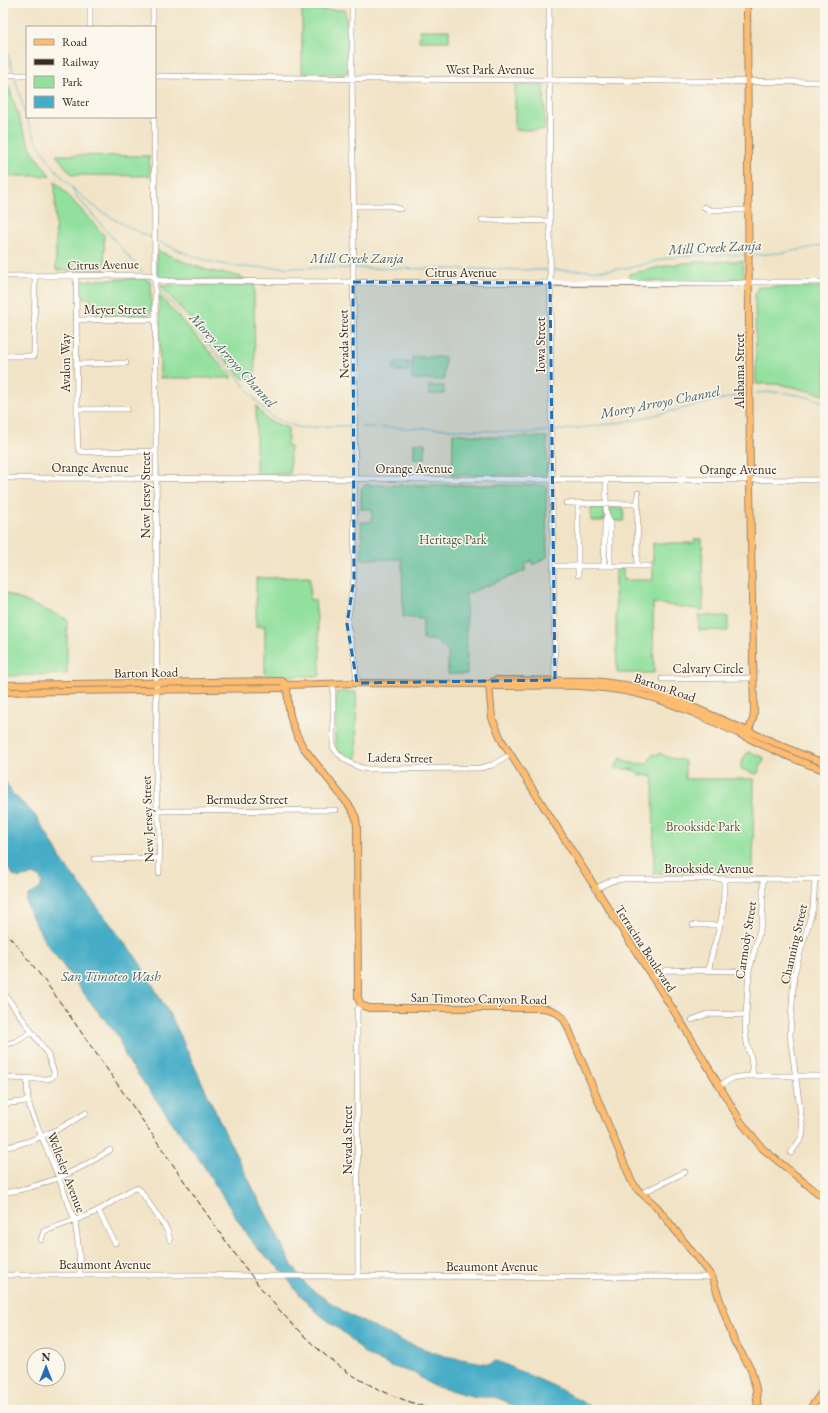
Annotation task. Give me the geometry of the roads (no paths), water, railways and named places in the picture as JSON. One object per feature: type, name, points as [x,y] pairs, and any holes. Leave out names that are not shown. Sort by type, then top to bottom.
[{"type":"main road","name":"Alabama Street","points":[[746,3],[754,678],[754,713],[747,734]]},
{"type":"main road","name":"Barton Road","points":[[3,692],[282,681],[287,685],[357,683],[489,684],[496,686],[594,681],[624,688],[654,698],[803,756],[825,763]]},
{"type":"main road","name":"Terracina Boulevard","points":[[489,684],[492,718],[499,736],[686,1030],[741,1122],[763,1149],[825,1199]]},
{"type":"main road","name":"Barton Road","points":[[3,685],[156,686]]},
{"type":"main road","points":[[287,685],[290,719],[303,747],[351,808],[356,818],[358,998],[361,1005]]},
{"type":"main road","name":"Barton Road","points":[[747,734],[801,761],[825,770]]},
{"type":"main road","name":"San Timoteo Canyon Road","points":[[361,1005],[369,1008],[541,1008],[551,1009],[563,1018],[631,1180],[657,1207],[712,1277],[734,1341],[752,1374],[756,1388],[758,1410]]},
{"type":"main road","points":[[810,1410],[825,1388]]},
{"type":"street","points":[[90,3],[90,26]]},
{"type":"street","points":[[153,3],[153,26]]},
{"type":"street","name":"Nevada Street","points":[[352,3],[355,393],[354,579],[346,624],[354,654],[357,683]]},
{"type":"street","name":"Iowa Street","points":[[549,3],[550,280],[555,683]]},
{"type":"street","points":[[3,74],[26,75]]},
{"type":"street","name":"West Park Avenue","points":[[156,76],[825,82]]},
{"type":"street","name":"New Jersey Street","points":[[154,118],[156,686],[157,811],[160,826],[159,873]]},
{"type":"street","points":[[354,206],[391,206],[400,209]]},
{"type":"street","points":[[704,207],[710,210],[749,210]]},
{"type":"street","points":[[482,220],[550,221]]},
{"type":"street","name":"Citrus Avenue","points":[[3,276],[150,275],[158,280],[169,281],[353,282],[550,280],[725,284],[749,282],[825,282]]},
{"type":"street","points":[[3,356],[34,356],[35,276]]},
{"type":"street","name":"Avalon Way","points":[[76,276],[76,364],[79,450],[84,452],[156,451]]},
{"type":"street","name":"Meyer Street","points":[[76,320],[155,320]]},
{"type":"street","points":[[76,364],[126,364]]},
{"type":"street","points":[[77,409],[127,409]]},
{"type":"street","name":"Orange Avenue","points":[[3,478],[825,480]]},
{"type":"street","points":[[606,480],[607,516],[605,521],[607,566]]},
{"type":"street","points":[[637,566],[638,493]]},
{"type":"street","points":[[566,503],[638,504]]},
{"type":"street","points":[[578,503],[578,575]]},
{"type":"street","points":[[553,566],[649,566]]},
{"type":"street","name":"Calvary Circle","points":[[662,679],[754,678]]},
{"type":"street","name":"Ladera Street","points":[[333,684],[333,747],[342,757],[359,767],[367,769],[480,768],[498,762],[510,754]]},
{"type":"street","name":"Bermudez Street","points":[[157,811],[336,810]]},
{"type":"street","points":[[94,859],[159,858]]},
{"type":"street","name":"Brookside Avenue","points":[[595,889],[610,881],[619,879],[825,879]]},
{"type":"street","points":[[709,970],[724,904],[724,879]]},
{"type":"street","name":"Carmody Street","points":[[753,1076],[751,1058],[745,1036],[746,1015],[749,971],[762,921],[763,879]]},
{"type":"street","name":"Channing Street","points":[[791,1153],[800,1142],[804,1131],[790,1038],[794,974],[813,908],[815,879]]},
{"type":"street","points":[[692,925],[720,925]]},
{"type":"street","points":[[652,977],[667,970],[749,971]]},
{"type":"street","points":[[3,992],[50,1059],[54,1075],[47,1079],[3,1078]]},
{"type":"street","name":"Nevada Street","points":[[358,1276],[357,1010],[361,1005]]},
{"type":"street","points":[[692,1020],[707,1014],[746,1015]]},
{"type":"street","points":[[3,1046],[15,1042],[32,1032]]},
{"type":"street","points":[[719,1086],[738,1077],[825,1076]]},
{"type":"street","name":"Wellesley Avenue","points":[[27,1078],[28,1101],[32,1115],[59,1178],[75,1221],[79,1251],[80,1275]]},
{"type":"street","points":[[3,1104],[28,1101]]},
{"type":"street","points":[[3,1148],[42,1137],[58,1130],[86,1113]]},
{"type":"street","points":[[3,1193],[36,1187],[59,1178],[88,1164],[110,1150]]},
{"type":"street","points":[[642,1193],[685,1172]]},
{"type":"street","points":[[819,1194],[825,1187]]},
{"type":"street","points":[[42,1240],[44,1231],[75,1221],[98,1210],[133,1188],[140,1190],[167,1230],[170,1240]]},
{"type":"street","points":[[98,1210],[115,1243]]},
{"type":"street","name":"Beaumont Avenue","points":[[3,1275],[712,1277]]},
{"type":"water","name":"San Timoteo Wash","points":[[3,777],[12,793],[34,814],[64,864],[138,960],[174,1022],[229,1141],[292,1265],[305,1283],[312,1290],[349,1315],[402,1341],[444,1356],[489,1364],[497,1361],[556,1387],[596,1410],[519,1410],[503,1400],[494,1397],[476,1397],[433,1386],[414,1373],[390,1366],[365,1354],[348,1336],[315,1311],[295,1289],[283,1272],[260,1251],[249,1238],[203,1165],[126,1058],[118,1036],[91,1003],[44,940],[29,911],[26,901],[28,895],[39,890],[41,878],[33,875],[19,878],[13,875],[3,860]]},
{"type":"waterway","name":"Mill Creek Zanja","points":[[3,40],[14,73]]},
{"type":"waterway","name":"Mill Creek Zanja","points":[[15,78],[26,117]]},
{"type":"waterway","name":"Mill Creek Zanja","points":[[26,118],[34,135],[49,160],[78,193],[101,211],[152,238]]},
{"type":"waterway","name":"Morey Arroyo Channel","points":[[72,188],[77,197],[143,273]]},
{"type":"waterway","name":"Mill Creek Zanja","points":[[157,241],[195,257],[238,267],[351,268]]},
{"type":"waterway","name":"Mill Creek Zanja","points":[[751,255],[788,252],[825,244]]},
{"type":"waterway","name":"Mill Creek Zanja","points":[[552,270],[608,270],[632,267],[674,257],[701,255],[745,255]]},
{"type":"waterway","name":"Mill Creek Zanja","points":[[354,268],[549,270]]},
{"type":"waterway","name":"Morey Arroyo Channel","points":[[148,278],[152,284]]},
{"type":"waterway","name":"Morey Arroyo Channel","points":[[158,289],[271,417],[297,427],[305,428],[352,426]]},
{"type":"waterway","name":"Morey Arroyo Channel","points":[[757,393],[774,392],[791,394],[825,402]]},
{"type":"waterway","name":"Morey Arroyo Channel","points":[[554,431],[618,423],[745,394]]},
{"type":"waterway","name":"Morey Arroyo Channel","points":[[361,427],[453,429],[528,433],[548,431]]},
{"type":"railway","points":[[3,930],[50,988],[232,1250],[277,1308],[311,1343],[354,1376],[394,1396],[437,1410]]},
{"type":"park label","name":"Heritage Park","points":[[453,539]]},
{"type":"park label","name":"Brookside Park","points":[[703,826]]}]
